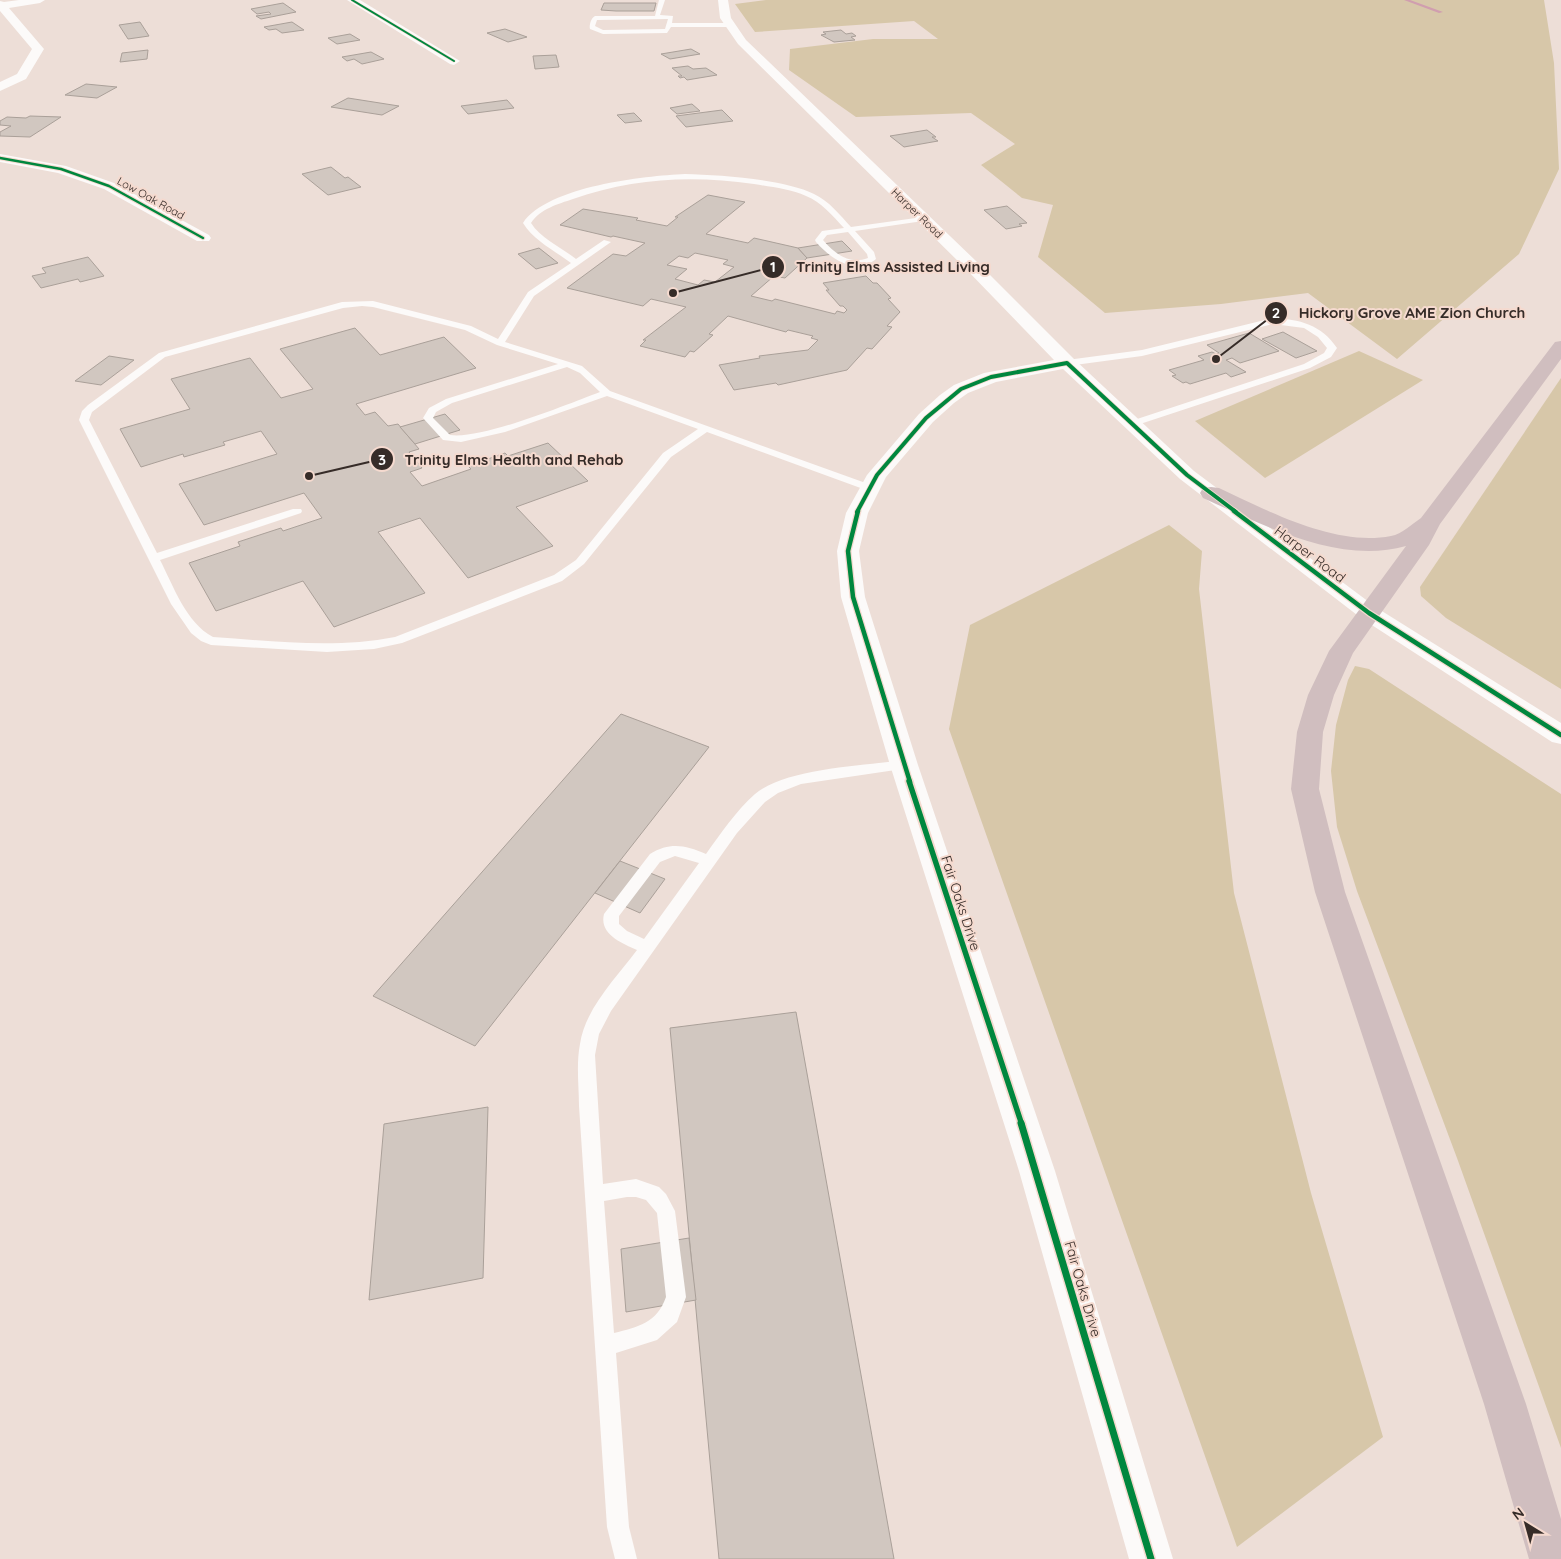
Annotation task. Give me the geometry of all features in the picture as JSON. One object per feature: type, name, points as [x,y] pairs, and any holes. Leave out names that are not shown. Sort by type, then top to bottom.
[{"type":"highway","points":[[1551,1559],[1505,1404],[1330,892],[1304,789],[1310,732],[1321,695],[1341,651],[1418,545],[1429,523],[1561,346]]},
{"type":"highway","points":[[1211,493],[1274,521],[1330,538],[1362,544],[1397,542],[1429,523]]},
{"type":"street","points":[[1,5],[40,0]]},
{"type":"street","points":[[352,0],[454,61]]},
{"type":"street","name":"Harper Road","points":[[723,0],[722,12],[728,25],[742,42],[970,264],[1068,363],[1187,475],[1369,613],[1561,735]]},
{"type":"street","points":[[0,88],[22,76],[38,49],[1,5]]},
{"type":"street","name":"Low Oak Road","points":[[0,158],[61,169],[109,186],[203,238]]},
{"type":"street","name":"Fair Oaks Drive","points":[[1068,363],[1007,373],[977,382],[961,390],[926,418],[877,475],[856,513],[848,551],[853,597],[904,765],[1037,1171],[1151,1559]]},
{"type":"lane","points":[[657,17],[662,0]]},
{"type":"lane","points":[[595,15],[657,17],[671,17],[667,32],[603,32],[594,29],[592,26],[595,15]]},
{"type":"lane","points":[[669,25],[728,25]]},
{"type":"lane","points":[[576,263],[556,247],[534,234],[527,223],[529,220],[544,208],[575,195],[606,185],[636,179],[677,176],[717,177],[790,188],[813,196],[848,229],[871,254],[872,258],[862,262],[841,261],[819,240],[825,234],[848,229],[923,219]]},
{"type":"lane","points":[[500,343],[531,294],[607,242]]},
{"type":"lane","points":[[705,429],[667,455],[580,562],[570,570],[541,585],[398,640],[349,648],[327,648],[211,641],[201,637],[178,604],[85,425],[84,415],[91,407],[154,358],[170,351],[353,303],[373,304],[468,328],[500,343],[569,364],[585,371],[607,393],[870,488]]},
{"type":"lane","points":[[1068,363],[1142,352],[1273,320],[1291,321],[1304,325],[1324,337],[1332,348],[1328,355],[1307,366],[1131,424]]},
{"type":"lane","points":[[569,364],[449,402],[432,410],[428,418],[444,436],[450,439],[459,439],[488,433],[607,393]]},
{"type":"lane","points":[[154,558],[297,511]]},
{"type":"lane","points":[[626,1559],[618,1527],[588,1106],[589,1039],[594,1024],[604,1006],[747,811],[773,789],[800,780],[904,765]]},
{"type":"lane","points":[[647,947],[616,930],[611,924],[612,914],[655,858],[662,853],[675,849],[709,861]]},
{"type":"lane","points":[[595,1194],[637,1188],[651,1190],[661,1200],[666,1212],[676,1297],[670,1315],[650,1333],[605,1346]]},
{"type":"shaded area","points":[[766,0],[1544,0],[1554,63],[1559,169],[1519,254],[1397,359],[1308,293],[1221,304],[1105,313],[1038,257],[1053,205],[1022,198],[981,165],[1015,144],[971,113],[856,117],[789,70],[790,49],[873,39],[938,39],[914,21],[755,32],[735,4]]},
{"type":"shaded area","points":[[1359,351],[1423,380],[1265,478],[1195,421]]},
{"type":"shaded area","points":[[1561,378],[1561,689],[1446,618],[1421,596],[1420,587]]},
{"type":"shaded area","points":[[1169,525],[1202,551],[1199,589],[1234,893],[1311,1193],[1383,1437],[1237,1547],[949,729],[970,625]]},
{"type":"shaded area","points":[[1355,666],[1369,669],[1561,794],[1561,1448],[1457,1158],[1357,891],[1337,827],[1331,771],[1336,725],[1348,680]]},
{"type":"building","points":[[283,3],[296,12],[261,19],[256,16],[271,14],[269,12],[257,14],[251,9]]},
{"type":"building","points":[[604,3],[656,3],[654,11],[616,11],[601,10]]},
{"type":"building","points":[[140,22],[149,36],[128,39],[119,25]]},
{"type":"building","points":[[292,22],[304,30],[282,33],[276,29],[269,30],[264,27]]},
{"type":"building","points":[[505,29],[527,37],[508,42],[487,33]]},
{"type":"building","points":[[841,30],[846,34],[852,33],[856,36],[851,37],[855,40],[834,42],[821,35],[826,34],[823,32]]},
{"type":"building","points":[[350,34],[360,40],[337,44],[328,38]]},
{"type":"building","points":[[691,49],[700,54],[670,59],[661,54]]},
{"type":"building","points":[[148,50],[147,59],[120,62],[122,53]]},
{"type":"building","points":[[371,52],[384,59],[362,64],[354,59],[347,61],[342,57]]},
{"type":"building","points":[[556,55],[559,67],[535,69],[533,56]]},
{"type":"building","points":[[688,66],[693,69],[706,68],[717,75],[687,80],[684,77],[680,78],[678,76],[682,76],[672,68]]},
{"type":"building","points":[[86,84],[117,87],[97,98],[65,95]]},
{"type":"building","points":[[348,98],[399,106],[382,115],[331,107]]},
{"type":"building","points":[[507,100],[514,108],[468,114],[461,106]]},
{"type":"building","points":[[692,104],[700,111],[677,114],[670,108]]},
{"type":"building","points":[[722,110],[733,121],[686,127],[676,116]]},
{"type":"building","points":[[634,113],[642,121],[625,123],[617,115]]},
{"type":"building","points":[[30,116],[61,117],[30,137],[0,136],[0,132],[11,126],[0,125],[0,121],[7,117],[26,118]]},
{"type":"building","points":[[927,130],[938,141],[904,147],[890,136]]},
{"type":"building","points":[[331,167],[361,187],[328,195],[302,174]]},
{"type":"building","points":[[708,195],[745,202],[706,234],[748,243],[754,238],[798,248],[807,258],[785,278],[774,276],[751,296],[772,301],[775,299],[835,314],[837,311],[844,313],[847,310],[840,306],[826,290],[829,290],[823,283],[866,276],[873,283],[877,283],[891,298],[888,299],[900,312],[887,326],[892,327],[872,349],[867,348],[847,370],[778,385],[776,383],[734,390],[719,365],[760,358],[759,356],[808,350],[818,340],[811,338],[813,336],[788,330],[786,332],[728,316],[709,334],[713,335],[694,352],[690,351],[685,357],[640,346],[646,340],[643,340],[686,307],[651,299],[643,306],[567,288],[613,254],[626,256],[645,243],[560,225],[583,209],[638,218],[636,220],[667,226],[678,217],[675,217]],"holes":[[[695,253],[728,260],[723,264],[734,267],[715,282],[704,280],[698,285],[675,279],[687,269],[667,265],[679,256],[688,258]]]},
{"type":"building","points":[[1007,206],[1027,223],[1019,224],[1022,226],[1006,229],[984,210]]},
{"type":"building","points":[[842,241],[852,251],[807,258],[798,248]]},
{"type":"building","points":[[539,248],[558,263],[536,269],[518,254]]},
{"type":"building","points":[[88,257],[104,276],[80,282],[78,279],[41,288],[32,276],[46,273],[42,268]]},
{"type":"building","points":[[355,328],[380,355],[444,337],[476,368],[356,404],[365,415],[375,412],[388,426],[398,424],[419,449],[409,452],[422,468],[410,472],[422,486],[471,469],[468,466],[505,453],[508,456],[548,443],[588,481],[516,507],[553,546],[468,578],[420,518],[378,532],[425,593],[334,627],[303,581],[216,611],[189,563],[240,546],[238,542],[281,528],[283,531],[322,518],[304,493],[204,525],[179,484],[277,454],[261,431],[223,442],[225,445],[184,457],[183,454],[141,467],[120,429],[190,409],[171,379],[250,358],[281,398],[313,389],[280,349]]},
{"type":"building","points":[[1283,332],[1317,351],[1296,358],[1262,339]]},
{"type":"building","points":[[1249,333],[1279,351],[1240,363],[1232,358],[1226,360],[1246,372],[1231,377],[1226,373],[1190,384],[1183,383],[1172,376],[1176,375],[1169,370],[1204,360],[1198,356],[1212,352],[1219,353],[1207,345]]},
{"type":"building","points":[[109,356],[134,360],[101,385],[75,381]]},
{"type":"building","points":[[445,414],[460,430],[415,444],[400,427]]},
{"type":"building","points":[[621,714],[709,747],[475,1046],[373,996]]},
{"type":"building","points":[[620,861],[665,879],[640,913],[595,893]]},
{"type":"building","points":[[796,1012],[894,1559],[719,1559],[670,1028]]},
{"type":"building","points":[[488,1107],[483,1278],[369,1300],[384,1124]]},
{"type":"building","points":[[689,1238],[696,1300],[626,1312],[621,1249]]},
{"type":"waterway","points":[[1406,0],[1441,12]]},
{"type":"cycle path","points":[[352,0],[454,61]]},
{"type":"cycle path","points":[[0,158],[61,169],[109,186],[203,238]]},
{"type":"cycle path","points":[[1151,1559],[1037,1171],[904,765],[853,597],[848,551],[857,513],[877,475],[926,418],[947,399],[961,389],[991,377],[1067,363],[1187,475],[1369,613],[1561,735]]},
{"type":"place","name":"Trinity Elms Assisted Living","points":[[673,293]]},
{"type":"place","name":"Hickory Grove AME Zion Church","points":[[1216,359]]},
{"type":"place","name":"Trinity Elms Health and Rehab","points":[[309,476]]}]
